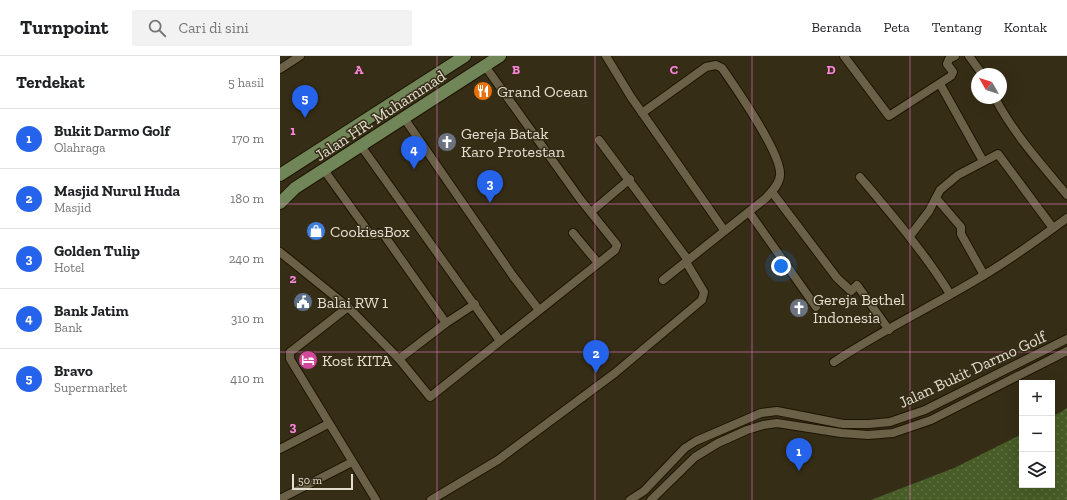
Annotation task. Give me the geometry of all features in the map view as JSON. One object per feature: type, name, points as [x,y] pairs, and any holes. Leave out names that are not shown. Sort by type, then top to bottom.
[{"type":"main road","name":"Jalan HR. Muhammad","points":[[280,175],[465,56]]},
{"type":"main road","name":"Jalan HR. Muhammad","points":[[280,203],[295,188],[493,60]]},
{"type":"street","points":[[280,69],[300,56]]},
{"type":"street","points":[[606,56],[642,113],[724,230]]},
{"type":"street","points":[[844,56],[889,116],[940,84],[953,74],[948,64],[949,59],[955,56]]},
{"type":"street","points":[[969,56],[978,68]]},
{"type":"street","points":[[280,252],[348,307],[399,359],[428,395],[432,396],[615,250],[617,245],[590,212],[493,60]]},
{"type":"street","points":[[642,113],[706,67],[716,65],[722,68],[751,112],[776,158],[780,175],[779,182],[772,192],[663,280]]},
{"type":"street","points":[[940,84],[984,161]]},
{"type":"street","points":[[998,104],[1018,136],[1067,195]]},
{"type":"street","points":[[404,118],[513,276],[539,310]]},
{"type":"street","points":[[431,500],[498,460],[615,373],[702,300],[704,292],[687,261],[630,179],[600,140]]},
{"type":"street","points":[[361,146],[500,341]]},
{"type":"street","points":[[910,236],[929,211],[940,190],[958,175],[996,155],[999,156],[1053,228]]},
{"type":"street","points":[[324,170],[370,234],[374,235],[379,233],[384,235],[446,323]]},
{"type":"street","points":[[860,177],[910,236],[950,294]]},
{"type":"street","points":[[590,212],[630,179]]},
{"type":"street","points":[[772,192],[837,278],[851,291],[857,285],[889,330]]},
{"type":"street","points":[[936,198],[961,227],[960,234],[984,275]]},
{"type":"street","points":[[749,212],[816,307]]},
{"type":"street","points":[[834,362],[858,346],[889,330],[984,275],[1067,218]]},
{"type":"street","points":[[573,233],[598,263]]},
{"type":"street","points":[[399,359],[446,323],[475,304]]},
{"type":"street","points":[[348,307],[290,352],[290,359],[328,424],[376,500]]},
{"type":"street","name":"Jalan Bukit Darmo Golf","points":[[630,500],[644,491],[686,448],[696,440],[761,413],[777,411],[843,424],[890,422],[925,410],[1067,339]]},
{"type":"street","name":"Jalan Bukit Darmo Golf","points":[[651,500],[695,457],[718,443],[752,428],[777,423],[841,434],[868,436],[893,433],[931,420],[1067,351]]},
{"type":"street","points":[[280,448],[328,424]]},
{"type":"street","points":[[280,499],[352,462]]},
{"type":"green space","points":[[1067,408],[1067,500],[871,500],[954,468],[1019,436],[1019,488],[1055,488],[1055,415]]},
{"type":"place","name":"Grand Ocean","points":[[483,91]]},
{"type":"place","name":"Bravo","points":[[305,118]]},
{"type":"place","name":"Gereja Batak Karo Protestan","points":[[447,142]]},
{"type":"place","name":"Bank Jatim","points":[[414,169]]},
{"type":"place","name":"Golden Tulip","points":[[490,203]]},
{"type":"place","name":"CookiesBox","points":[[316,231]]},
{"type":"place","name":"Balai RW 1","points":[[303,302]]},
{"type":"place","name":"Gereja Bethel Indonesia","points":[[799,308]]},
{"type":"place","name":"Kost KITA","points":[[308,360]]},
{"type":"place","name":"Masjid Nurul Huda","points":[[596,373]]},
{"type":"place","name":"Bukit Darmo Golf","points":[[799,471]]}]
